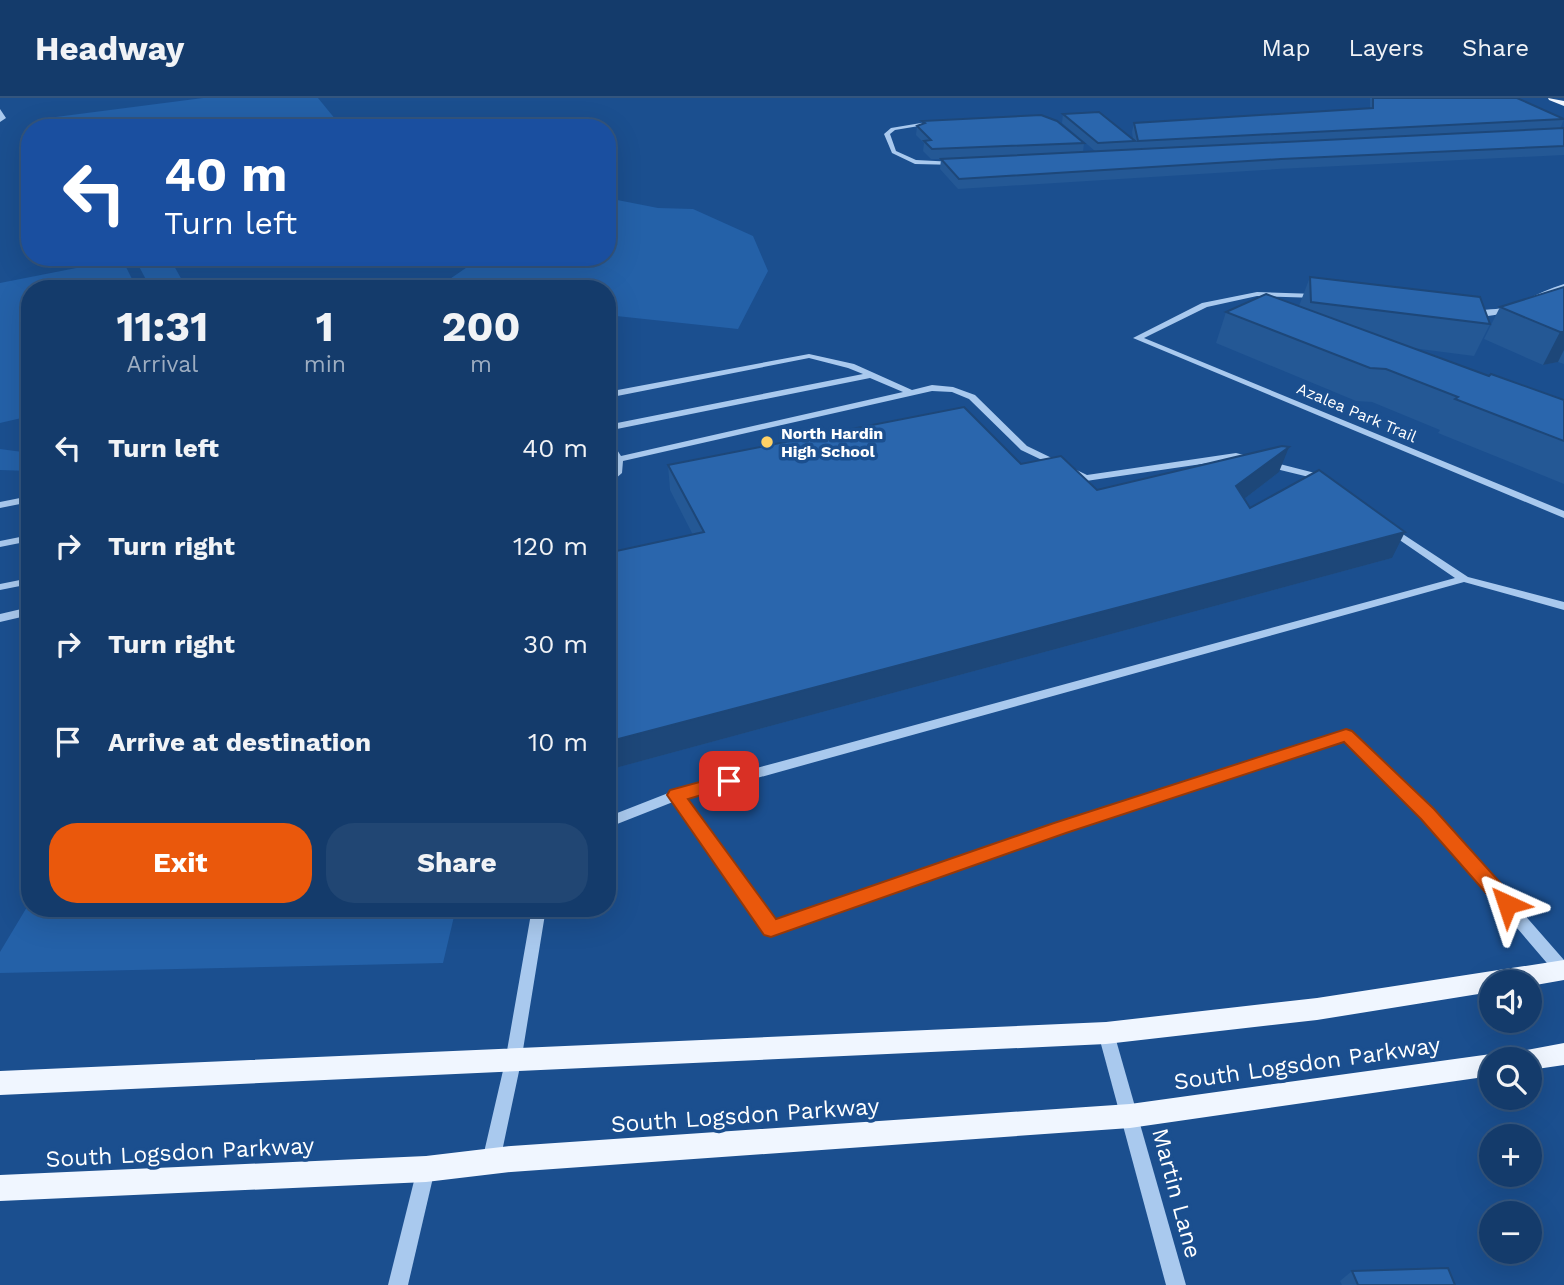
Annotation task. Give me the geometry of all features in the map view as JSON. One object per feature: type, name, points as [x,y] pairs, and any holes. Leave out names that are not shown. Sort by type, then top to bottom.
[{"type":"main road","points":[[1552,98],[1564,104]]},
{"type":"main road","points":[[1542,974],[1564,971]]},
{"type":"main road","points":[[0,1083],[513,1062],[1106,1033],[1317,1010],[1479,984]]},
{"type":"main road","points":[[1542,1058],[1564,1055]]},
{"type":"main road","name":"South Logsdon Parkway","points":[[0,1188],[426,1169],[491,1161],[1130,1116],[1479,1067]]},
{"type":"street","points":[[0,111],[3,118],[0,120]]},
{"type":"street","points":[[941,121],[893,130],[887,134],[894,152],[915,162],[962,164]]},
{"type":"street","points":[[1457,312],[1484,314],[1511,310],[1545,292],[1564,286]]},
{"type":"street","name":"Azalea Park Trail","points":[[1330,298],[1257,294],[1218,302],[1205,305],[1137,338],[1564,515]]},
{"type":"street","points":[[616,393],[809,356],[826,358],[910,393]]},
{"type":"street","points":[[616,426],[871,375]]},
{"type":"street","points":[[616,460],[932,388],[953,390],[972,397],[1024,448],[1086,478],[1236,456],[1312,475],[1334,490]]},
{"type":"street","points":[[616,455],[619,459],[616,474]]},
{"type":"street","points":[[0,505],[21,501]]},
{"type":"street","points":[[1377,520],[1464,579],[1564,606]]},
{"type":"street","points":[[0,544],[21,540]]},
{"type":"street","points":[[616,819],[676,795],[1464,579]]},
{"type":"street","points":[[0,587],[21,583]]},
{"type":"street","points":[[0,618],[21,613]]},
{"type":"street","points":[[676,795],[771,929],[1060,828],[1346,735],[1427,814],[1564,971]]},
{"type":"street","points":[[491,1161],[513,1062],[537,917]]},
{"type":"street","name":"Martin Lane","points":[[1106,1033],[1176,1285]]},
{"type":"street","points":[[398,1285],[426,1169]]},
{"type":"shaded area","points":[[203,98],[318,98],[335,119],[48,119]]},
{"type":"shaded area","points":[[616,200],[658,208],[693,209],[753,236],[768,271],[738,329],[616,316],[616,280],[448,280],[469,266],[616,266]]},
{"type":"shaded area","points":[[86,266],[126,266],[132,280],[21,280],[21,418],[0,423],[0,283]]},
{"type":"shaded area","points":[[139,266],[174,266],[182,280],[146,280]]},
{"type":"shaded area","points":[[0,449],[21,452],[21,471],[0,470]]},
{"type":"shaded area","points":[[21,917],[454,917],[443,963],[0,973],[0,952]]},
{"type":"building","points":[[1373,98],[1517,98],[1564,119],[1138,141],[1134,123],[1373,108]]},
{"type":"building","points":[[1099,112],[1135,141],[1098,143],[1063,114]]},
{"type":"building","points":[[1041,115],[1057,121],[1084,143],[932,149],[924,141],[931,140],[917,126],[925,123],[922,121]]},
{"type":"building","points":[[1564,128],[1564,146],[1281,159],[959,179],[941,159]]},
{"type":"building","points":[[1310,277],[1480,297],[1490,324],[1311,302]]},
{"type":"building","points":[[1564,287],[1564,332],[1500,307]]},
{"type":"building","points":[[1266,294],[1489,376],[1491,374],[1564,400],[1564,441],[1386,369],[1370,368],[1226,312]]},
{"type":"building","name":"North Hardin High School","points":[[964,407],[1021,464],[1061,456],[1097,490],[1282,446],[1289,447],[1236,486],[1250,508],[1319,470],[1405,532],[616,740],[616,551],[704,532],[668,465]]},
{"type":"building","points":[[1448,1268],[1455,1285],[1358,1285],[1352,1271]]},
{"type":"place","name":"North Hardin High School","points":[[767,442]]},
{"type":"route","points":[[729,781],[676,795],[771,929],[1060,828],[1346,735],[1427,814],[1507,904]]}]
